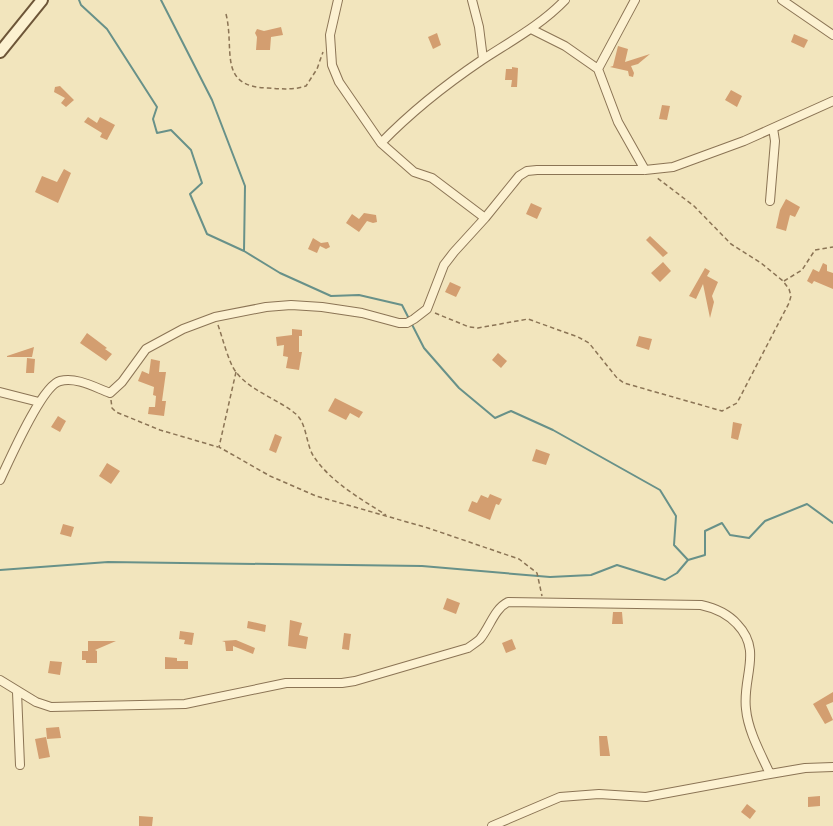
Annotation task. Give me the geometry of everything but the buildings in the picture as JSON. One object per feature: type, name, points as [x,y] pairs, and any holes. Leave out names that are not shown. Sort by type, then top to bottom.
[{"type":"street","points":[[0,52],[42,0]]},
{"type":"street","points":[[338,0],[330,35],[333,70],[381,143],[414,172],[432,178],[485,218]]},
{"type":"street","points":[[472,0],[479,27],[483,59]]},
{"type":"street","points":[[381,143],[430,97],[483,59],[531,29],[565,0]]},
{"type":"street","points":[[598,69],[635,0]]},
{"type":"street","points":[[782,0],[833,35]]},
{"type":"street","points":[[531,29],[571,50],[598,69],[618,122],[645,170]]},
{"type":"street","points":[[0,480],[39,402],[50,386],[61,380],[79,381],[110,393],[122,382],[146,349],[183,329],[215,317],[266,307],[291,305],[332,308],[399,323],[407,322],[428,309],[444,264],[519,176],[527,171],[645,170],[673,167],[744,141],[833,101]]},
{"type":"street","points":[[770,201],[775,141],[772,128]]},
{"type":"street","points":[[0,392],[39,402]]},
{"type":"street","points":[[0,680],[17,692],[51,707],[185,704],[286,683],[355,681],[468,648],[481,638],[498,611],[508,602],[701,605],[713,607],[727,615],[747,635],[751,650],[746,711],[770,774]]},
{"type":"street","points":[[17,692],[20,765]]},
{"type":"street","points":[[492,826],[560,797],[598,794],[646,797],[805,768],[833,767]]},
{"type":"path","points":[[226,14],[233,73],[245,85],[255,88],[291,89],[306,86],[317,69],[323,52]]},
{"type":"path","points":[[428,309],[469,327],[478,328],[528,319],[589,343],[617,378],[624,383],[722,411],[737,403],[789,303],[791,296],[789,289],[783,281],[760,263],[731,244],[684,198],[645,170]]},
{"type":"path","points":[[783,281],[802,270],[815,250],[833,247]]},
{"type":"path","points":[[215,317],[236,372],[262,394],[298,416],[308,447],[315,459],[340,485],[389,517]]},
{"type":"path","points":[[219,447],[236,372]]},
{"type":"path","points":[[110,393],[112,408],[116,412],[160,430],[219,447],[270,476],[316,496],[428,528],[519,559],[537,573],[540,586]]},
{"type":"waterway","points":[[79,0],[81,5],[107,29],[157,107],[153,119],[157,133],[171,130],[191,150],[202,183],[190,194],[207,234],[244,251],[280,273],[331,296],[359,295],[402,305],[424,348],[459,388],[495,418],[511,411],[553,430],[660,490],[676,516],[674,545],[688,560],[705,555],[705,531],[722,523],[730,535],[749,538],[765,521],[807,504],[833,523]]},
{"type":"waterway","points":[[161,0],[212,100],[245,186],[244,251]]},
{"type":"waterway","points":[[0,570],[108,562],[422,566],[550,577],[591,575],[617,565],[665,580],[677,573],[688,560]]}]
